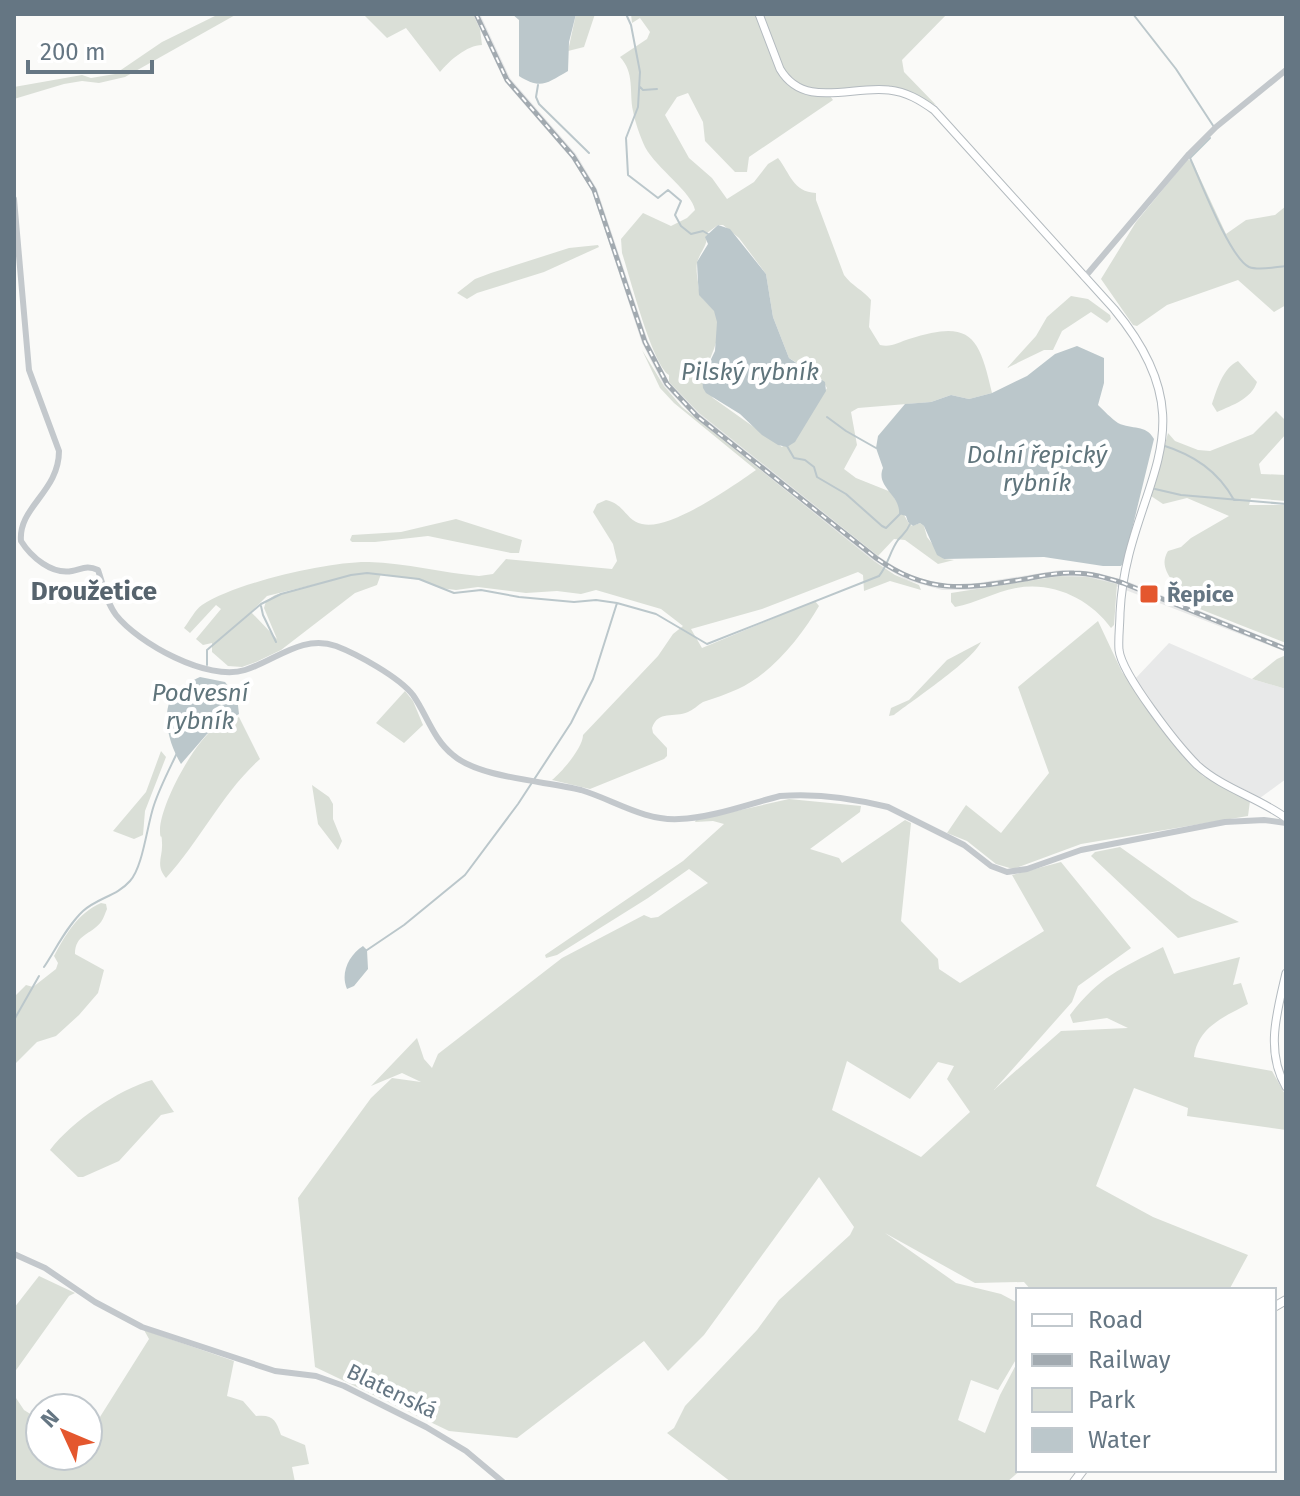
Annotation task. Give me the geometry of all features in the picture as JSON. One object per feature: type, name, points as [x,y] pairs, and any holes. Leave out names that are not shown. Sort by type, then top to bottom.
[{"type":"main road","points":[[759,14],[780,69],[798,89],[830,93],[886,89],[911,95],[934,110],[1114,309],[1137,339],[1152,370],[1163,404],[1165,432],[1121,592],[1119,650],[1128,674],[1200,768],[1285,819]]},
{"type":"main road","points":[[1286,973],[1273,1048],[1276,1068],[1286,1087]]},
{"type":"street","points":[[1084,278],[1189,154],[1216,127],[1286,70]]},
{"type":"street","points":[[14,199],[29,370],[59,451],[55,478],[21,527],[21,541],[36,558],[59,571],[85,567],[98,570],[116,616],[146,641],[192,665],[231,673],[309,643],[332,645],[402,684],[413,695],[443,746],[458,760],[479,769],[579,790],[658,818],[681,819],[797,795],[827,796],[875,804],[888,807],[964,845],[991,866],[1007,872],[1027,869],[1081,850],[1225,822],[1285,819]]},
{"type":"street","name":"Blatenská","points":[[14,1254],[45,1268],[95,1302],[142,1327],[251,1364],[275,1371],[316,1376],[344,1386],[466,1451],[503,1482]]},
{"type":"shaded area","points":[[473,14],[480,14],[510,78],[576,154],[597,189],[648,341],[669,382],[699,413],[878,556],[908,575],[943,584],[971,584],[1060,570],[1098,573],[1124,580],[1286,646],[1286,652],[1097,579],[1060,576],[971,590],[942,590],[906,580],[874,561],[695,418],[664,386],[642,343],[592,191],[571,158],[505,82]]},
{"type":"shaded area","points":[[1169,643],[1252,679],[1286,689],[1286,779],[1260,798],[1197,761],[1134,680]]},
{"type":"green space","points":[[219,14],[237,14],[125,77],[99,83],[82,81],[64,84],[14,99],[14,87],[82,75],[91,78],[115,74],[162,42]]},
{"type":"green space","points":[[363,14],[473,14],[480,29],[482,45],[464,51],[440,72],[406,28],[387,38]]},
{"type":"green space","points":[[576,14],[595,14],[584,47],[568,51]]},
{"type":"green space","points":[[631,14],[756,14],[782,79],[797,91],[830,96],[833,100],[749,157],[747,172],[735,172],[705,141],[703,122],[688,93],[677,97],[665,115],[689,158],[712,178],[727,199],[754,182],[768,164],[778,158],[797,185],[816,193],[844,275],[871,300],[869,327],[880,345],[946,331],[969,337],[976,346],[992,393],[969,399],[951,395],[931,402],[858,408],[851,412],[857,445],[844,469],[856,478],[891,492],[908,522],[912,526],[920,523],[924,526],[927,537],[944,559],[954,560],[938,564],[905,540],[894,539],[878,556],[699,413],[669,382],[669,375],[662,368],[642,319],[622,253],[621,239],[643,213],[671,226],[695,210],[688,196],[650,155],[638,129],[630,76],[620,57],[647,39],[650,32],[640,18],[632,23]],"holes":[[[723,225],[739,238],[766,274],[773,317],[789,358],[820,377],[827,388],[805,423],[782,447],[713,398],[702,382],[717,341],[718,323],[714,310],[700,294],[697,265],[707,233]]]},
{"type":"green space","points":[[762,14],[947,14],[902,60],[904,72],[936,105],[891,87],[828,90],[800,84],[790,76],[777,55]]},
{"type":"green space","points":[[1188,159],[1193,163],[1226,234],[1246,220],[1275,215],[1286,206],[1286,305],[1274,312],[1238,280],[1167,305],[1137,326],[1133,325],[1101,279],[1136,222]]},
{"type":"green space","points":[[598,245],[544,272],[467,299],[457,293],[475,279],[491,273],[569,248]]},
{"type":"green space","points":[[1071,296],[1088,299],[1111,319],[1107,323],[1091,312],[1062,331],[1053,350],[1044,350],[1007,368],[1036,336],[1047,317]]},
{"type":"green space","points":[[642,350],[664,386],[682,407],[874,561],[895,575],[919,585],[921,590],[890,581],[864,591],[863,575],[858,572],[762,609],[691,629],[702,648],[815,601],[819,606],[784,654],[750,683],[703,702],[683,714],[658,719],[652,728],[667,748],[664,759],[590,789],[552,780],[572,759],[583,735],[683,626],[661,609],[596,590],[581,594],[557,591],[526,593],[478,587],[456,590],[440,588],[421,580],[381,574],[377,585],[355,593],[281,650],[242,667],[228,666],[212,652],[212,643],[203,645],[196,639],[221,609],[216,605],[190,633],[184,628],[199,607],[217,597],[259,581],[331,565],[383,563],[479,576],[493,574],[506,559],[612,569],[617,561],[613,544],[593,512],[597,504],[606,500],[612,502],[632,520],[654,524],[701,506],[756,470],[674,403],[660,388]],"holes":[[[337,579],[275,595],[266,601],[264,608],[277,639],[251,612],[267,596]]]},
{"type":"green space","points":[[1238,361],[1257,382],[1246,397],[1217,412],[1212,404],[1218,386],[1228,369]]},
{"type":"green space","points":[[1276,411],[1286,421],[1286,434],[1259,464],[1261,474],[1286,475],[1286,501],[1251,498],[1249,505],[1286,505],[1286,643],[1177,600],[1175,587],[1166,570],[1168,551],[1181,547],[1229,516],[1187,498],[1163,504],[1151,496],[1168,433],[1175,441],[1210,451],[1253,434]]},
{"type":"green space","points":[[456,519],[522,540],[519,553],[428,536],[375,542],[350,540],[352,535],[401,532]]},
{"type":"green space","points":[[1060,576],[1088,577],[1117,584],[1114,625],[1111,628],[1092,609],[1070,594],[1044,587],[1016,588],[955,607],[951,602],[951,593]]},
{"type":"green space","points":[[1098,621],[1122,672],[1189,760],[1203,776],[1250,801],[1248,816],[1081,844],[1013,869],[996,864],[967,841],[947,833],[966,805],[1001,833],[1049,773],[1018,687]]},
{"type":"green space","points":[[981,642],[955,669],[889,716],[891,708],[909,700],[947,660]]},
{"type":"green space","points":[[1286,655],[1286,689],[1252,679],[1277,659]]},
{"type":"green space","points":[[405,691],[423,725],[404,743],[376,723]]},
{"type":"green space","points":[[239,717],[260,759],[234,787],[166,878],[160,865],[160,830],[172,790],[198,745],[208,734]]},
{"type":"green space","points":[[161,751],[166,757],[145,811],[143,835],[134,839],[113,831],[146,792]]},
{"type":"green space","points":[[312,785],[329,797],[333,804],[333,819],[342,841],[338,850],[318,824]]},
{"type":"green space","points":[[789,799],[861,806],[860,812],[810,849],[839,858],[842,863],[905,820],[911,823],[901,921],[938,959],[939,969],[960,983],[1044,931],[1012,875],[1061,862],[1131,948],[1078,986],[1072,1002],[994,1090],[1061,1031],[1128,1028],[1107,1018],[1073,1023],[1070,1015],[1101,982],[1135,961],[1163,947],[1174,974],[1240,957],[1233,985],[1241,983],[1248,1004],[1207,1030],[1196,1047],[1194,1057],[1272,1071],[1286,1096],[1286,1130],[1187,1116],[1188,1108],[1134,1088],[1096,1186],[1153,1217],[1248,1255],[1230,1288],[1029,1288],[1024,1282],[975,1283],[885,1233],[956,1283],[1001,1294],[1016,1302],[1016,1359],[998,1390],[971,1380],[958,1420],[985,1433],[1016,1365],[1016,1472],[1019,1472],[1007,1482],[731,1482],[667,1433],[674,1428],[685,1406],[757,1330],[779,1300],[850,1235],[854,1227],[819,1177],[704,1335],[668,1371],[644,1341],[517,1438],[449,1431],[315,1367],[298,1198],[371,1098],[392,1078],[421,1082],[402,1073],[371,1086],[417,1038],[424,1059],[432,1068],[438,1054],[562,958],[644,915],[658,917],[708,883],[689,869],[557,955],[546,958],[545,955],[683,861],[724,824],[695,822]],"holes":[[[847,1061],[910,1099],[938,1062],[954,1066],[947,1079],[970,1112],[921,1157],[832,1110]]]},
{"type":"green space","points":[[1120,847],[1192,898],[1239,922],[1178,938],[1091,856],[1095,852]]},
{"type":"green space","points":[[101,903],[106,904],[107,909],[103,919],[78,942],[75,954],[104,970],[98,993],[56,1036],[37,1042],[14,1065],[14,997],[26,985],[33,987],[56,969],[58,963],[54,956],[68,932],[79,918]]},
{"type":"green space","points":[[152,1080],[174,1112],[161,1115],[119,1161],[78,1177],[50,1150],[70,1128],[96,1108]]},
{"type":"green space","points":[[39,1276],[75,1293],[69,1296],[14,1373],[14,1308]]},
{"type":"green space","points":[[144,1330],[234,1361],[227,1396],[243,1401],[256,1416],[270,1417],[281,1435],[305,1445],[309,1464],[292,1467],[295,1482],[14,1482],[14,1395],[24,1410],[24,1472],[104,1472],[104,1411],[149,1339]]},
{"type":"water","points":[[512,14],[576,14],[569,42],[568,71],[539,84],[519,76],[519,20]]},
{"type":"water","name":"Pilský rybník","points":[[718,225],[730,229],[766,274],[773,317],[789,358],[825,382],[826,391],[795,442],[787,447],[762,435],[740,414],[703,388],[702,378],[715,351],[717,322],[714,311],[699,295],[697,262],[708,244],[705,237]]},
{"type":"water","name":"Dolní řepický rybník","points":[[1077,346],[1104,358],[1104,383],[1098,405],[1118,423],[1143,429],[1154,439],[1124,562],[1121,566],[1103,566],[1044,557],[944,559],[937,555],[924,526],[920,523],[913,526],[906,516],[899,514],[896,501],[882,481],[883,468],[876,448],[878,436],[905,404],[931,402],[951,395],[969,399],[992,393],[1027,376],[1055,354]]},
{"type":"water","name":"Podvesní rybník","points":[[200,677],[225,682],[237,697],[239,714],[207,734],[181,764],[170,740],[167,712],[175,692]]},
{"type":"water","points":[[363,946],[367,950],[368,969],[354,986],[347,989],[347,965]]},
{"type":"waterway","points":[[626,14],[640,72],[638,107],[626,138],[628,175],[658,198],[668,190],[681,201],[675,215],[681,226],[691,234],[703,231],[708,234]]},
{"type":"waterway","points":[[1133,14],[1176,69],[1214,127]]},
{"type":"waterway","points":[[538,85],[536,97],[539,104],[589,153]]},
{"type":"waterway","points":[[640,87],[643,90],[657,89]]},
{"type":"waterway","points":[[1210,138],[1190,158],[1233,249],[1249,267],[1286,266]]},
{"type":"waterway","points":[[827,417],[876,448]]},
{"type":"waterway","points":[[1162,445],[1204,465],[1234,500]]},
{"type":"waterway","points":[[787,446],[794,458],[805,460],[814,467],[817,477],[846,494],[882,526],[886,528],[900,514]]},
{"type":"waterway","points":[[1155,489],[1181,495],[1286,504]]},
{"type":"waterway","points":[[207,665],[207,650],[261,604],[281,594],[367,573],[419,579],[454,593],[481,590],[519,597],[617,603],[656,614],[707,644],[879,576],[895,544],[910,524]]},
{"type":"waterway","points":[[367,950],[404,925],[465,875],[518,804],[571,723],[593,679],[617,603]]},
{"type":"waterway","points":[[261,606],[276,642]]},
{"type":"waterway","points":[[44,967],[77,917],[94,903],[119,890],[134,875],[154,805],[177,753]]},
{"type":"waterway","points":[[14,1020],[39,976]]},
{"type":"railway","points":[[476,14],[507,80],[573,156],[594,190],[645,342],[667,384],[697,416],[876,558],[913,578],[948,586],[984,585],[1061,573],[1099,576],[1286,649]]},
{"type":"place","name":"Řepice","points":[[1149,594]]},
{"type":"district","name":"Droužetice","points":[[94,591]]}]
